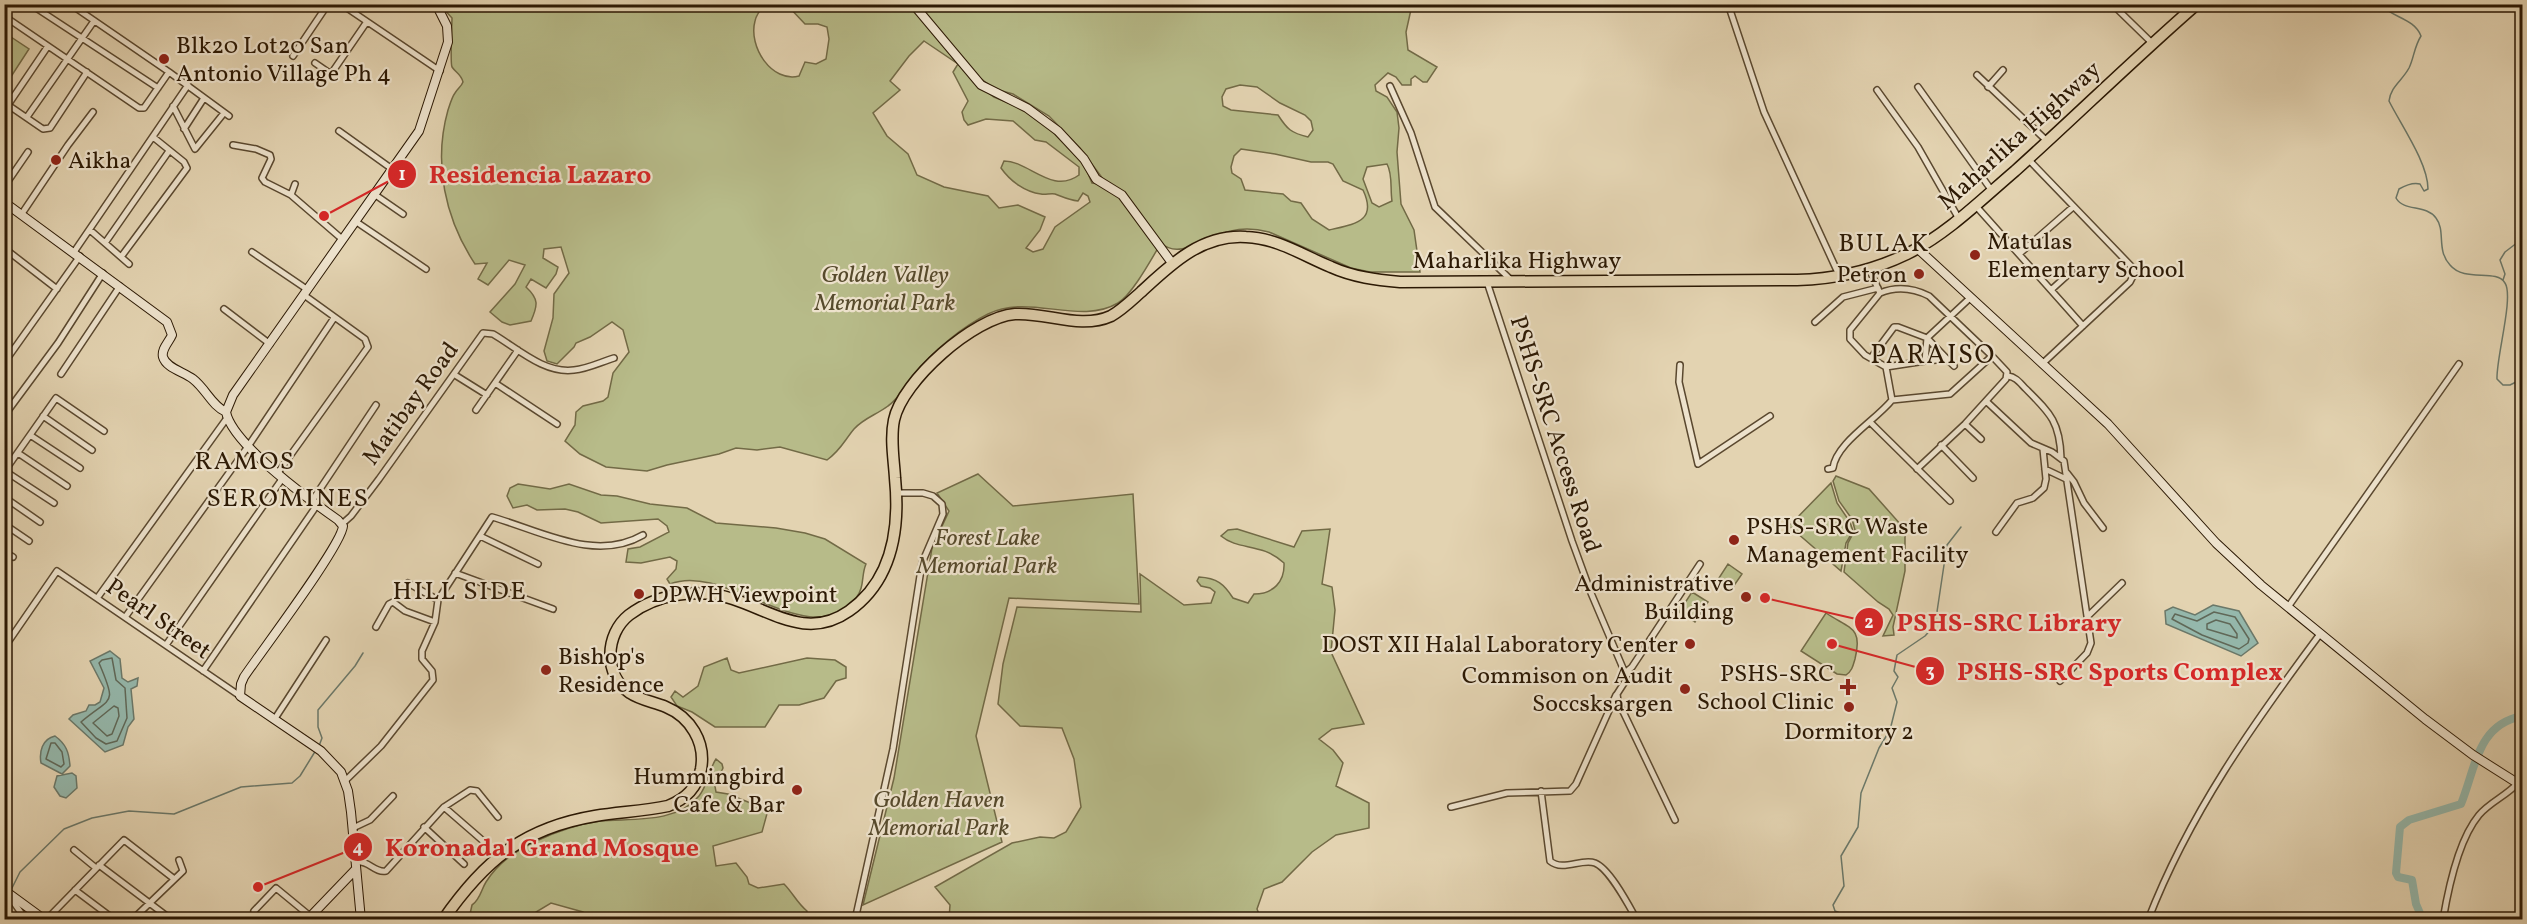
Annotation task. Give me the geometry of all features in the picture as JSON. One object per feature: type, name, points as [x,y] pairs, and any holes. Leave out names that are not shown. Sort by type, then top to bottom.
[{"type":"highway","name":"Maharlika Highway","points":[[443,920],[477,876],[498,856],[518,842],[568,822],[669,806],[679,802],[693,790],[700,773],[702,757],[700,743],[693,730],[674,711],[629,692],[617,680],[612,668],[610,646],[621,622],[635,611],[655,601],[697,593],[731,598],[796,624],[814,625],[849,611],[871,590],[885,566],[896,531],[897,493],[892,435],[899,405],[922,375],[958,339],[997,318],[1015,314],[1084,322],[1103,319],[1123,308],[1172,263],[1206,243],[1247,237],[1275,243],[1332,268],[1371,279],[1400,282],[1777,280],[1840,276],[1869,269],[1917,248],[1959,219],[2197,4]]},
{"type":"street","points":[[30,4],[81,40],[158,88]]},
{"type":"street","points":[[70,4],[188,85],[226,115],[195,150],[173,106]]},
{"type":"street","points":[[293,56],[328,4]]},
{"type":"street","points":[[342,4],[366,23],[376,26],[440,71]]},
{"type":"street","points":[[98,597],[227,415],[233,395],[419,131],[447,48],[448,30],[436,4]]},
{"type":"street","points":[[913,4],[981,85],[1033,112],[1058,131],[1084,159],[1096,179],[1122,195],[1172,263]]},
{"type":"street","points":[[1728,4],[1764,112],[1840,276]]},
{"type":"street","points":[[2112,4],[2152,43]]},
{"type":"street","points":[[4,16],[142,109],[169,72]]},
{"type":"street","points":[[27,117],[94,21]]},
{"type":"street","points":[[315,63],[331,74],[366,23]]},
{"type":"street","points":[[48,46],[8,105],[43,129],[50,128],[87,72]]},
{"type":"street","points":[[1988,87],[2003,70]]},
{"type":"street","points":[[1977,75],[2047,141]]},
{"type":"street","points":[[4,363],[7,353],[57,289],[90,230],[188,85]]},
{"type":"street","points":[[1390,86],[1411,133],[1435,207],[1512,281]]},
{"type":"street","points":[[1918,87],[1992,191]]},
{"type":"street","points":[[1877,90],[1918,147],[1959,219]]},
{"type":"street","points":[[184,129],[204,99]]},
{"type":"street","points":[[21,215],[93,112]]},
{"type":"street","points":[[339,131],[392,169]]},
{"type":"street","points":[[121,257],[186,171],[184,162],[153,137]]},
{"type":"street","points":[[233,145],[268,154],[271,159],[262,180],[291,195],[342,239]]},
{"type":"street","points":[[105,243],[169,151]]},
{"type":"street","points":[[4,187],[28,152]]},
{"type":"street","points":[[2028,159],[2134,271],[2134,278],[2042,364]]},
{"type":"street","points":[[291,195],[296,184]]},
{"type":"street","points":[[374,194],[403,214]]},
{"type":"street","points":[[5,204],[103,273],[170,325],[172,335],[163,353],[167,363],[200,384],[227,415],[249,446],[280,477],[342,524],[342,531],[332,549],[244,676],[240,696],[321,751],[336,765],[345,781],[353,828],[361,920]]},
{"type":"street","points":[[1975,205],[2083,326]]},
{"type":"street","points":[[2019,254],[2073,207]]},
{"type":"street","points":[[355,221],[426,269]]},
{"type":"street","points":[[90,230],[129,264]]},
{"type":"street","points":[[4,248],[57,289]]},
{"type":"street","points":[[1917,248],[2124,439],[2216,543],[2381,686],[2473,754],[2520,785],[2480,813],[2470,828],[2446,901],[2443,920]]},
{"type":"street","points":[[166,645],[368,349],[365,339],[334,318],[306,292],[252,252]]},
{"type":"street","points":[[1869,269],[1879,291]]},
{"type":"street","points":[[2051,290],[2072,272]]},
{"type":"street","points":[[4,416],[58,343],[103,273]]},
{"type":"street","name":"PSHS-SRC Access Road","points":[[1487,282],[1572,542],[1622,670],[1627,673]]},
{"type":"street","points":[[61,374],[120,286]]},
{"type":"street","points":[[1815,322],[1843,297],[1902,288],[1919,291],[1935,300],[2005,369],[2008,375],[2015,378],[2048,410],[2059,435],[2061,458],[2066,471],[2088,616],[2090,648],[2060,681]]},
{"type":"street","points":[[1879,291],[1849,333],[1851,342],[1886,367],[1947,359]]},
{"type":"street","points":[[1925,361],[1927,338],[1970,298]]},
{"type":"street","points":[[224,309],[270,344]]},
{"type":"street","points":[[126,616],[249,446],[334,318]]},
{"type":"street","points":[[1871,358],[1895,327],[1927,338],[1954,366]]},
{"type":"street","name":"Matibay Road","points":[[342,524],[351,516],[455,375],[481,335],[486,332],[493,334],[519,350]]},
{"type":"street","points":[[476,410],[519,350],[544,365],[569,371],[614,358]]},
{"type":"street","points":[[1828,470],[1833,468],[1834,459],[1842,448],[1871,423],[1892,400],[1950,394],[1992,356]]},
{"type":"street","points":[[2288,607],[2459,363]]},
{"type":"street","points":[[1680,365],[1679,382],[1698,464],[1770,416]]},
{"type":"street","points":[[1886,367],[1892,400]]},
{"type":"street","points":[[455,375],[487,395]]},
{"type":"street","points":[[1917,469],[1965,424],[2008,375]]},
{"type":"street","points":[[495,383],[557,424]]},
{"type":"street","points":[[54,503],[5,472],[43,416],[56,398],[104,431]]},
{"type":"street","points":[[1986,402],[2025,439],[2061,458]]},
{"type":"street","points":[[203,671],[376,405]]},
{"type":"street","points":[[43,416],[92,450]]},
{"type":"street","points":[[1871,423],[1950,501]]},
{"type":"street","points":[[1965,424],[1981,439]]},
{"type":"street","points":[[30,435],[80,468]]},
{"type":"street","points":[[1941,445],[1973,478]]},
{"type":"street","points":[[1996,532],[2018,503],[2033,498],[2044,488],[2043,449]]},
{"type":"street","points":[[18,453],[67,486]]},
{"type":"street","points":[[2045,469],[2067,478]]},
{"type":"street","points":[[2066,471],[2084,503],[2103,528]]},
{"type":"street","points":[[855,920],[893,749],[922,563],[943,514],[942,504],[933,496],[923,493],[897,493]]},
{"type":"street","points":[[4,497],[40,522]]},
{"type":"street","points":[[345,781],[381,746],[433,680],[432,671],[422,659],[422,651],[435,622],[438,600],[492,517],[548,537],[578,543],[620,545],[643,535]]},
{"type":"street","points":[[4,524],[28,541]]},
{"type":"street","points":[[480,536],[538,564]]},
{"type":"street","points":[[4,552],[13,557]]},
{"type":"street","points":[[1451,807],[1507,793],[1541,791],[1565,793],[1572,789],[1616,695],[1626,680],[1627,673],[1700,564]]},
{"type":"street","name":"Pearl Street","points":[[4,648],[57,571],[240,696]]},
{"type":"street","points":[[455,573],[553,609]]},
{"type":"street","points":[[408,583],[438,600]]},
{"type":"street","points":[[2088,616],[2121,583]]},
{"type":"street","points":[[376,627],[389,604],[393,602],[405,611],[435,622]]},
{"type":"street","points":[[2148,920],[2172,861],[2203,803],[2320,634]]},
{"type":"street","points":[[274,720],[326,640]]},
{"type":"street","points":[[1616,695],[1675,820]]},
{"type":"street","points":[[254,911],[276,888],[309,918],[356,865],[363,861],[379,871],[386,871],[444,807],[473,789],[498,817]]},
{"type":"street","points":[[1541,791],[1550,861],[1560,866],[1589,862],[1596,864],[1612,881],[1637,920]]},
{"type":"street","points":[[353,828],[370,820],[393,796]]},
{"type":"street","points":[[444,807],[482,840]]},
{"type":"street","points":[[424,827],[464,864]]},
{"type":"street","points":[[5,891],[46,920],[124,840],[173,878]]},
{"type":"street","points":[[74,850],[172,920]]},
{"type":"street","points":[[132,920],[183,870],[179,860]]},
{"type":"street","points":[[75,890],[115,920]]},
{"type":"street","points":[[5,891],[26,920]]},
{"type":"green space","name":"Golden Valley Memorial Park","points":[[440,5],[765,5],[755,21],[755,42],[764,61],[771,69],[789,77],[799,76],[805,62],[816,64],[826,59],[829,39],[827,27],[805,24],[787,5],[1412,5],[1406,32],[1408,50],[1437,67],[1427,82],[1415,76],[1411,79],[1411,85],[1402,85],[1396,77],[1388,73],[1375,85],[1376,91],[1387,97],[1397,112],[1401,204],[1414,230],[1420,272],[1370,272],[1351,268],[1269,232],[1255,230],[1240,229],[1222,233],[1185,248],[1169,248],[1161,243],[1135,284],[1118,303],[1103,309],[1087,311],[1037,307],[1004,308],[969,325],[932,355],[892,403],[858,425],[827,460],[780,447],[757,450],[736,448],[647,471],[606,467],[580,454],[565,441],[575,425],[576,412],[583,406],[603,401],[608,397],[613,373],[629,352],[623,330],[612,322],[590,337],[576,343],[557,364],[547,361],[544,351],[553,318],[554,294],[569,273],[561,247],[544,249],[543,258],[558,267],[546,288],[531,279],[526,287],[536,302],[531,321],[510,325],[502,322],[490,312],[515,284],[525,265],[509,260],[488,285],[478,279],[487,263],[475,264],[449,209],[442,170],[444,130],[452,99],[463,82],[451,64],[452,18]],"holes":[[[924,41],[958,64],[953,72],[968,101],[962,112],[968,125],[986,119],[1013,121],[1035,140],[1046,142],[1079,167],[1079,175],[1069,180],[1059,181],[1041,176],[1013,162],[1004,161],[1001,168],[1005,173],[1029,191],[1055,194],[1078,201],[1083,193],[1088,196],[1090,202],[1055,227],[1043,249],[1033,252],[1026,248],[1040,230],[1045,217],[1018,205],[999,208],[988,196],[944,187],[917,175],[908,154],[887,136],[873,113],[900,90],[890,81]],[[976,75],[995,89],[1013,94],[1049,116],[1080,148],[1103,179],[1099,184],[1092,183],[1084,164],[1035,114],[994,97],[975,83]],[[1240,85],[1257,87],[1280,103],[1305,115],[1311,121],[1313,130],[1308,137],[1290,130],[1278,115],[1231,110],[1223,106],[1222,97],[1226,89]],[[1241,149],[1311,162],[1328,162],[1333,164],[1343,181],[1363,190],[1368,209],[1361,220],[1329,230],[1312,219],[1301,203],[1291,201],[1283,194],[1245,190],[1241,179],[1232,173],[1234,156]],[[1387,164],[1391,177],[1392,201],[1379,207],[1372,203],[1363,179],[1367,167]]]},
{"type":"green space","points":[[5,33],[29,49],[5,86]]},
{"type":"green space","name":"Forest Lake Memorial Park","points":[[978,474],[1013,506],[1133,494],[1139,604],[1009,598],[976,736],[1002,842],[863,905],[894,778],[932,548],[949,511],[937,493]]},
{"type":"green space","points":[[1836,476],[1869,489],[1902,526],[1905,536],[1905,571],[1893,627],[1894,635],[1883,636],[1893,615],[1889,609],[1844,572],[1848,543],[1855,530],[1852,519],[1839,501],[1833,481]]},
{"type":"green space","points":[[1831,483],[1837,503],[1850,522],[1853,531],[1846,543],[1841,571],[1789,526]]},
{"type":"green space","points":[[518,484],[550,489],[569,484],[601,495],[687,508],[716,523],[776,528],[825,539],[866,564],[861,590],[856,598],[837,613],[815,617],[792,613],[716,585],[692,580],[670,584],[667,579],[676,569],[677,561],[670,557],[641,563],[626,562],[628,549],[640,547],[669,532],[667,526],[658,519],[601,523],[578,512],[565,509],[537,510],[527,505],[513,508],[507,496],[510,488]]},
{"type":"green space","points":[[1237,529],[1294,547],[1302,531],[1330,529],[1322,584],[1332,587],[1335,610],[1331,652],[1364,724],[1332,729],[1319,739],[1333,750],[1343,763],[1336,786],[1369,803],[1369,828],[1336,835],[1312,852],[1282,882],[1264,889],[1257,909],[1261,919],[1239,919],[1233,913],[1199,913],[1131,920],[1092,916],[1085,920],[949,919],[950,905],[935,887],[1012,843],[1040,837],[1054,838],[1066,832],[1081,807],[1074,759],[1062,728],[1020,726],[998,704],[1003,664],[1017,607],[1141,612],[1140,574],[1184,605],[1211,603],[1215,592],[1201,586],[1197,581],[1199,577],[1215,580],[1223,585],[1233,598],[1248,603],[1254,594],[1267,592],[1276,586],[1282,576],[1284,563],[1267,552],[1235,544],[1221,536],[1228,530]]},
{"type":"green space","points":[[1728,564],[1742,574],[1731,590],[1717,581]]},
{"type":"green space","points":[[1692,592],[1708,602],[1695,622],[1679,612]]},
{"type":"green space","points":[[1826,613],[1848,626],[1856,635],[1855,659],[1851,670],[1846,675],[1837,674],[1801,651]]},
{"type":"green space","points":[[727,658],[731,670],[739,673],[807,658],[835,660],[846,667],[846,678],[836,681],[824,698],[799,705],[779,705],[765,727],[715,727],[692,712],[677,706],[671,697],[675,691],[683,697],[698,686],[704,667]]},
{"type":"green space","points":[[716,759],[723,768],[715,786],[716,792],[728,794],[768,810],[762,832],[713,846],[716,866],[736,863],[747,877],[749,884],[758,888],[784,884],[807,911],[806,920],[589,920],[583,912],[551,903],[536,912],[533,919],[508,916],[502,919],[472,918],[470,914],[472,905],[479,898],[486,882],[496,869],[513,854],[541,839],[584,824],[653,818],[678,811],[699,796]]},
{"type":"water","points":[[2213,605],[2239,611],[2258,643],[2241,656],[2166,624],[2165,611],[2173,607],[2195,615]]},
{"type":"water","points":[[110,651],[120,659],[122,678],[128,682],[138,678],[137,686],[131,689],[134,719],[128,727],[123,745],[105,752],[69,719],[73,715],[86,711],[89,705],[100,702],[104,688],[90,661]]},
{"type":"water","points":[[55,736],[64,745],[69,757],[70,766],[62,774],[41,763],[42,746]]},
{"type":"water","points":[[72,773],[76,776],[77,788],[66,798],[60,796],[54,787],[57,776]]},
{"type":"waterway","points":[[2380,4],[2413,25],[2421,36],[2409,68],[2394,87],[2389,101],[2419,156],[2428,189],[2424,191],[2420,184],[2410,184],[2399,189],[2396,198],[2404,205],[2427,211],[2436,218],[2439,223],[2443,253],[2456,270],[2472,275],[2495,276],[2505,283],[2506,314],[2497,379],[2503,385],[2510,385],[2522,379]]},
{"type":"waterway","points":[[2503,280],[2505,274],[2500,260],[2505,252],[2522,239]]},
{"type":"waterway","points":[[1849,920],[1845,915],[1835,911],[1833,905],[1844,886],[1841,856],[1858,827],[1861,793],[1879,748],[1890,730],[1897,702],[1892,688],[1898,677],[1894,671],[1897,655],[1925,636],[1935,625],[1947,545],[1961,527]]},
{"type":"waterway","points":[[319,746],[322,738],[318,727],[318,710],[363,653]]},
{"type":"waterway","points":[[2423,920],[2416,904],[2412,880],[2398,877],[2396,873],[2400,827],[2409,820],[2461,804],[2475,762],[2487,738],[2507,721],[2522,716]]},
{"type":"waterway","points":[[11,890],[20,872],[64,829],[92,818],[129,811],[174,814],[241,787],[292,783],[300,776],[316,750]]},
{"type":"place","name":"Blk20 Lot20 San Antonio Village Ph 4","points":[[164,59]]},
{"type":"place","name":"Aikha","points":[[56,160]]},
{"type":"place","name":"Residencia Lazaro","points":[[324,216]]},
{"type":"place","name":"Matulas Elementary School","points":[[1975,255]]},
{"type":"place","name":"Petron","points":[[1919,274]]},
{"type":"place","name":"PSHS-SRC Waste Management Facility","points":[[1734,540]]},
{"type":"place","name":"DPWH Viewpoint","points":[[639,594]]},
{"type":"place","name":"Administrative Building","points":[[1746,597]]},
{"type":"place","name":"PSHS-SRC Library","points":[[1765,598]]},
{"type":"place","name":"DOST XII Halal Laboratory Center","points":[[1690,644]]},
{"type":"place","name":"PSHS-SRC Sports Complex","points":[[1832,644]]},
{"type":"place","name":"Bishop's Residence","points":[[546,670]]},
{"type":"place","name":"PSHS-SRC School Clinic","points":[[1848,687]]},
{"type":"place","name":"Commison on Audit Soccsksargen","points":[[1685,689]]},
{"type":"place","name":"Dormitory 2","points":[[1849,707]]},
{"type":"place","name":"Hummingbird Cafe & Bar","points":[[797,790]]},
{"type":"place","name":"Koronadal Grand Mosque","points":[[258,887]]},
{"type":"district","name":"BULAK","points":[[1884,242]]},
{"type":"district","name":"PARAISO","points":[[1933,354]]},
{"type":"district","name":"RAMOS","points":[[245,460]]},
{"type":"district","name":"SEROMINES","points":[[288,497]]},
{"type":"district","name":"HILL SIDE","points":[[460,590]]},
{"type":"park label","name":"Golden Haven Memorial Park","points":[[939,813]]}]
